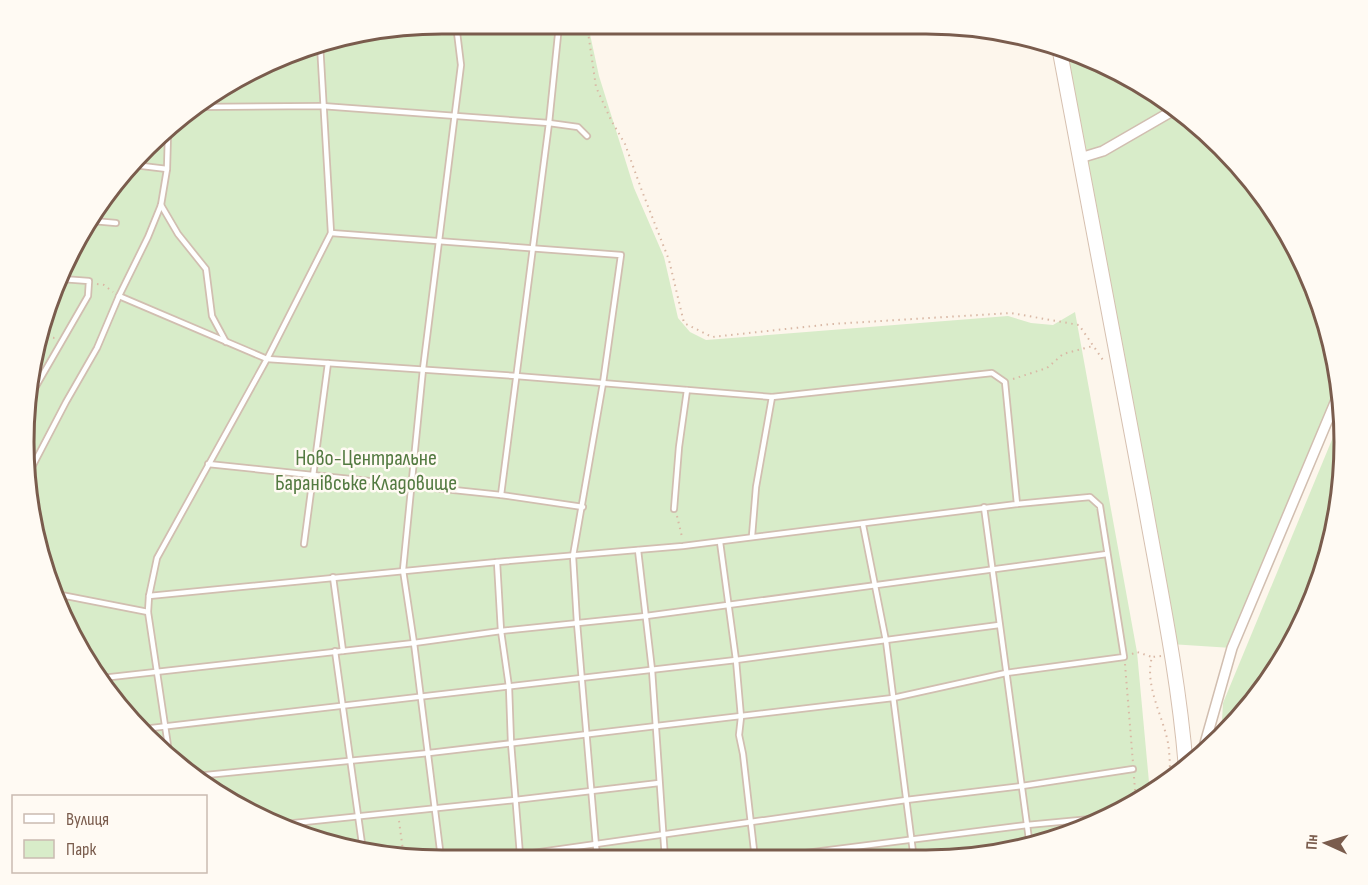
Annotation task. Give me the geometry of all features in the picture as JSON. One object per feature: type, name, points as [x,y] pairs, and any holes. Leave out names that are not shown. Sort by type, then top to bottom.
[{"type":"main road","points":[[1061,58],[1120,364],[1172,655],[1185,757]]},
{"type":"street","points":[[1080,159],[1103,151],[1167,114]]},
{"type":"street","points":[[1206,738],[1232,648],[1332,411]]},
{"type":"lane","points":[[440,850],[403,570],[423,369],[461,65],[457,34]]},
{"type":"lane","points":[[501,495],[549,123],[558,34]]},
{"type":"lane","points":[[168,744],[148,612],[157,558],[267,359],[330,233],[320,53]]},
{"type":"lane","points":[[211,107],[322,106],[549,123],[578,127],[587,136]]},
{"type":"lane","points":[[35,462],[97,348],[118,296],[148,237],[161,205],[167,169],[168,141]]},
{"type":"lane","points":[[143,166],[167,169]]},
{"type":"lane","points":[[161,205],[178,234],[206,269],[212,316],[226,342]]},
{"type":"lane","points":[[100,221],[116,223]]},
{"type":"lane","points":[[330,233],[621,255],[603,383],[573,556],[596,850]]},
{"type":"lane","points":[[39,380],[88,296],[89,282],[69,280]]},
{"type":"lane","points":[[118,296],[267,359],[516,376],[772,398],[992,373],[1005,382],[1017,504]]},
{"type":"lane","points":[[304,544],[328,363]]},
{"type":"lane","points":[[674,508],[687,390]]},
{"type":"lane","points":[[752,536],[756,487],[772,398]]},
{"type":"lane","points":[[208,464],[501,495],[583,507]]},
{"type":"lane","points":[[149,596],[497,561],[683,546],[752,536],[863,525],[984,507],[1090,497],[1100,506],[1124,657],[1006,673],[892,698],[429,753],[206,775]]},
{"type":"lane","points":[[984,507],[1029,838]]},
{"type":"lane","points":[[863,525],[877,585],[886,641],[913,850]]},
{"type":"lane","points":[[720,542],[736,660],[741,717],[739,735],[755,850]]},
{"type":"lane","points":[[638,550],[652,670],[664,850]]},
{"type":"lane","points":[[109,677],[646,616],[1107,554]]},
{"type":"lane","points":[[497,561],[501,631],[509,687],[519,850]]},
{"type":"lane","points":[[333,578],[343,651]]},
{"type":"lane","points":[[65,596],[148,612]]},
{"type":"lane","points":[[151,728],[736,660],[999,625]]},
{"type":"lane","points":[[335,651],[362,843]]},
{"type":"lane","points":[[561,850],[1133,769]]},
{"type":"lane","points":[[295,823],[659,783]]},
{"type":"lane","points":[[830,850],[1079,820]]},
{"type":"path","points":[[588,34],[596,87],[625,144],[669,260],[684,323],[712,337],[832,324],[1011,313],[1079,325],[1105,363],[1120,364]]},
{"type":"path","points":[[89,282],[104,285],[118,296]]},
{"type":"path","points":[[48,338],[64,339]]},
{"type":"path","points":[[1005,382],[1047,368],[1063,354],[1093,346]]},
{"type":"path","points":[[674,508],[680,524],[683,546]]},
{"type":"path","points":[[1135,793],[1124,657],[1137,652],[1152,657],[1172,655]]},
{"type":"path","points":[[1152,657],[1149,668],[1168,744],[1169,769]]},
{"type":"path","points":[[398,812],[403,849]]},
{"type":"green space","name":"Ново-Центральне Баранівське Кладовище","points":[[442,34],[590,34],[599,76],[634,188],[664,257],[678,318],[690,332],[706,340],[1008,316],[1031,323],[1053,325],[1075,312],[1137,652],[1149,784],[1130,796],[1082,819],[1031,837],[952,850],[416,850],[337,837],[311,829],[262,808],[238,796],[194,766],[173,749],[136,712],[103,669],[89,646],[56,574],[42,522],[38,496],[35,469],[35,416],[48,337],[56,311],[77,262],[89,238],[119,194],[136,173],[173,136],[238,89],[311,56],[363,42]]},
{"type":"green space","points":[[1061,58],[1106,77],[1152,103],[1195,136],[1232,173],[1265,216],[1291,262],[1312,311],[1326,363],[1332,409],[1232,648],[1170,644]]},
{"type":"green space","points":[[1334,435],[1333,469],[1326,522],[1312,574],[1302,599],[1265,669],[1222,723],[1223,703]]}]
